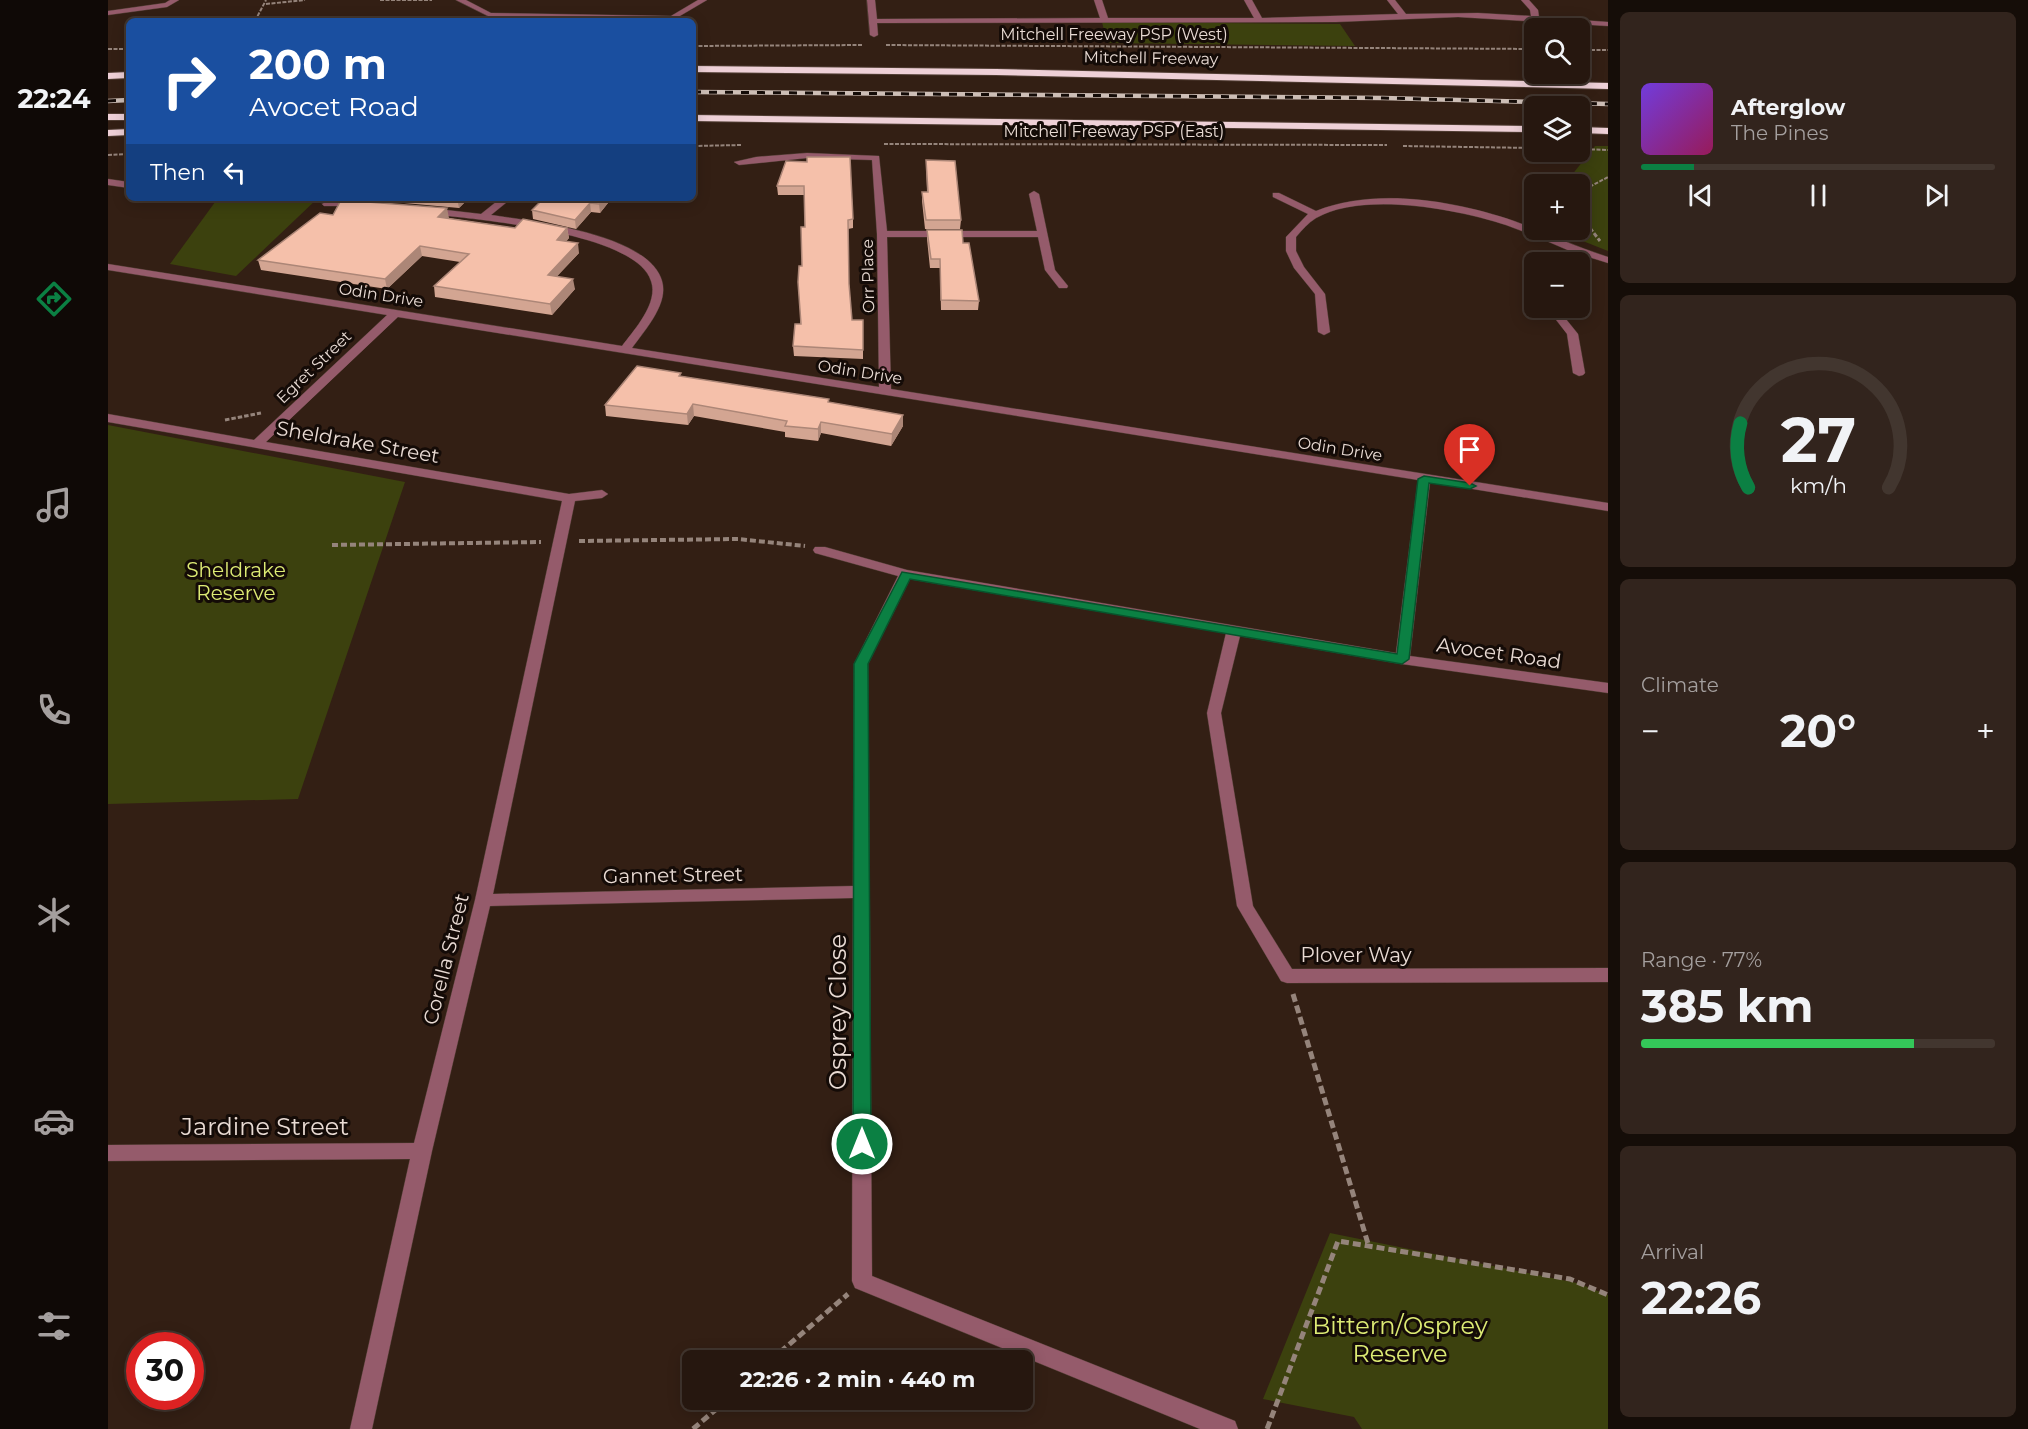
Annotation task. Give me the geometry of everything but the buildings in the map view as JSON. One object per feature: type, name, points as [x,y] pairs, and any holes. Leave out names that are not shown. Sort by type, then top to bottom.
[{"type":"highway","points":[[108,64],[126,64]]},
{"type":"highway","name":"Mitchell Freeway","points":[[696,69],[985,72],[1608,86]]},
{"type":"highway","points":[[108,76],[126,75]]},
{"type":"highway","points":[[108,117],[126,117]]},
{"type":"highway","points":[[696,118],[1524,129]]},
{"type":"highway","points":[[1590,130],[1608,131]]},
{"type":"highway","points":[[108,133],[126,132]]},
{"type":"street","points":[[108,13],[167,5],[175,0]]},
{"type":"street","points":[[463,0],[490,15],[673,18],[703,0]]},
{"type":"street","points":[[871,0],[874,36]]},
{"type":"street","points":[[1098,0],[1105,20]]},
{"type":"street","points":[[1248,0],[1259,19]]},
{"type":"street","points":[[1391,0],[1404,16]]},
{"type":"street","points":[[1525,0],[1534,10],[1535,18]]},
{"type":"street","points":[[873,21],[1336,20],[1404,16],[1497,16],[1524,19]]},
{"type":"street","points":[[1590,24],[1608,24]]},
{"type":"street","name":"Orr Place","points":[[739,162],[774,156],[847,155],[876,158],[882,234],[885,393]]},
{"type":"street","points":[[108,182],[126,185]]},
{"type":"street","points":[[1034,194],[1050,270],[1063,286]]},
{"type":"street","points":[[1276,195],[1315,214]]},
{"type":"street","points":[[483,217],[503,201]]},
{"type":"street","points":[[1324,332],[1320,294],[1299,268],[1291,251],[1291,237],[1303,222],[1315,214],[1335,207],[1380,203],[1467,211],[1510,223],[1577,251],[1608,261]]},
{"type":"street","points":[[327,204],[369,204]]},
{"type":"street","points":[[414,209],[483,217],[602,240],[638,256],[647,264],[657,280],[655,303],[626,350]]},
{"type":"street","points":[[882,234],[1043,234]]},
{"type":"street","name":"Odin Drive","points":[[108,267],[1608,507]]},
{"type":"street","name":"Egret Street","points":[[256,445],[394,314]]},
{"type":"street","points":[[1560,318],[1572,334],[1579,373]]},
{"type":"street","name":"Sheldrake Street","points":[[108,418],[569,498],[602,494]]},
{"type":"street","points":[[1402,659],[1424,479]]},
{"type":"street","name":"Corella Street","points":[[361,1429],[422,1151],[483,900],[569,498]]},
{"type":"street","name":"Avocet Road","points":[[820,550],[906,574],[1402,659],[1608,688]]},
{"type":"street","name":"Osprey Close","points":[[862,1281],[861,664],[906,574]]},
{"type":"street","name":"Plover Way","points":[[1234,630],[1214,713],[1245,906],[1287,976],[1608,975]]},
{"type":"street","name":"Gannet Street","points":[[483,900],[862,892]]},
{"type":"street","name":"Jardine Street","points":[[108,1153],[422,1151]]},
{"type":"street","points":[[862,1281],[1227,1429]]},
{"type":"path","points":[[257,18],[266,0]]},
{"type":"path","points":[[266,4],[305,0]]},
{"type":"path","points":[[381,0],[420,2],[432,0]]},
{"type":"path","points":[[696,46],[868,45]]},
{"type":"path","name":"Mitchell Freeway PSP (West)","points":[[879,45],[1524,49]]},
{"type":"path","points":[[108,49],[126,49]]},
{"type":"path","points":[[1590,50],[1608,50]]},
{"type":"path","name":"Mitchell Freeway PSP (East)","points":[[876,144],[1146,142],[1524,148]]},
{"type":"path","points":[[696,146],[748,145]]},
{"type":"path","points":[[1590,149],[1608,150]]},
{"type":"path","points":[[108,155],[126,154]]},
{"type":"path","points":[[1590,187],[1608,177]]},
{"type":"path","points":[[1590,228],[1601,242],[1608,245]]},
{"type":"path","points":[[218,422],[259,415],[268,407]]},
{"type":"path","points":[[572,541],[738,539],[789,543],[820,550]]},
{"type":"path","points":[[332,545],[544,542]]},
{"type":"path","points":[[1287,976],[1369,1247]]},
{"type":"path","points":[[1267,1429],[1338,1241],[1570,1279],[1608,1295]]},
{"type":"path","points":[[783,1350],[862,1281]]},
{"type":"path","points":[[693,1429],[715,1410]]},
{"type":"green space","points":[[1102,22],[1340,24],[1355,46],[1107,43]]},
{"type":"green space","points":[[1595,146],[1608,146],[1608,251],[1580,240],[1590,240],[1590,174],[1573,174],[1582,162],[1590,162],[1590,152]]},
{"type":"green space","points":[[216,201],[315,201],[236,276],[170,264]]},
{"type":"green space","name":"Sheldrake Reserve","points":[[108,425],[405,482],[298,799],[108,804]]},
{"type":"green space","name":"Bittern/Osprey Reserve","points":[[1330,1233],[1577,1283],[1608,1295],[1608,1429],[1362,1429],[1354,1417],[1263,1399]]},
{"type":"railway","points":[[696,92],[1383,98],[1608,104]]},
{"type":"railway","points":[[108,101],[126,100]]},
{"type":"route","points":[[862,1144],[861,664],[906,574],[1402,659],[1424,479],[1470,486]]}]
